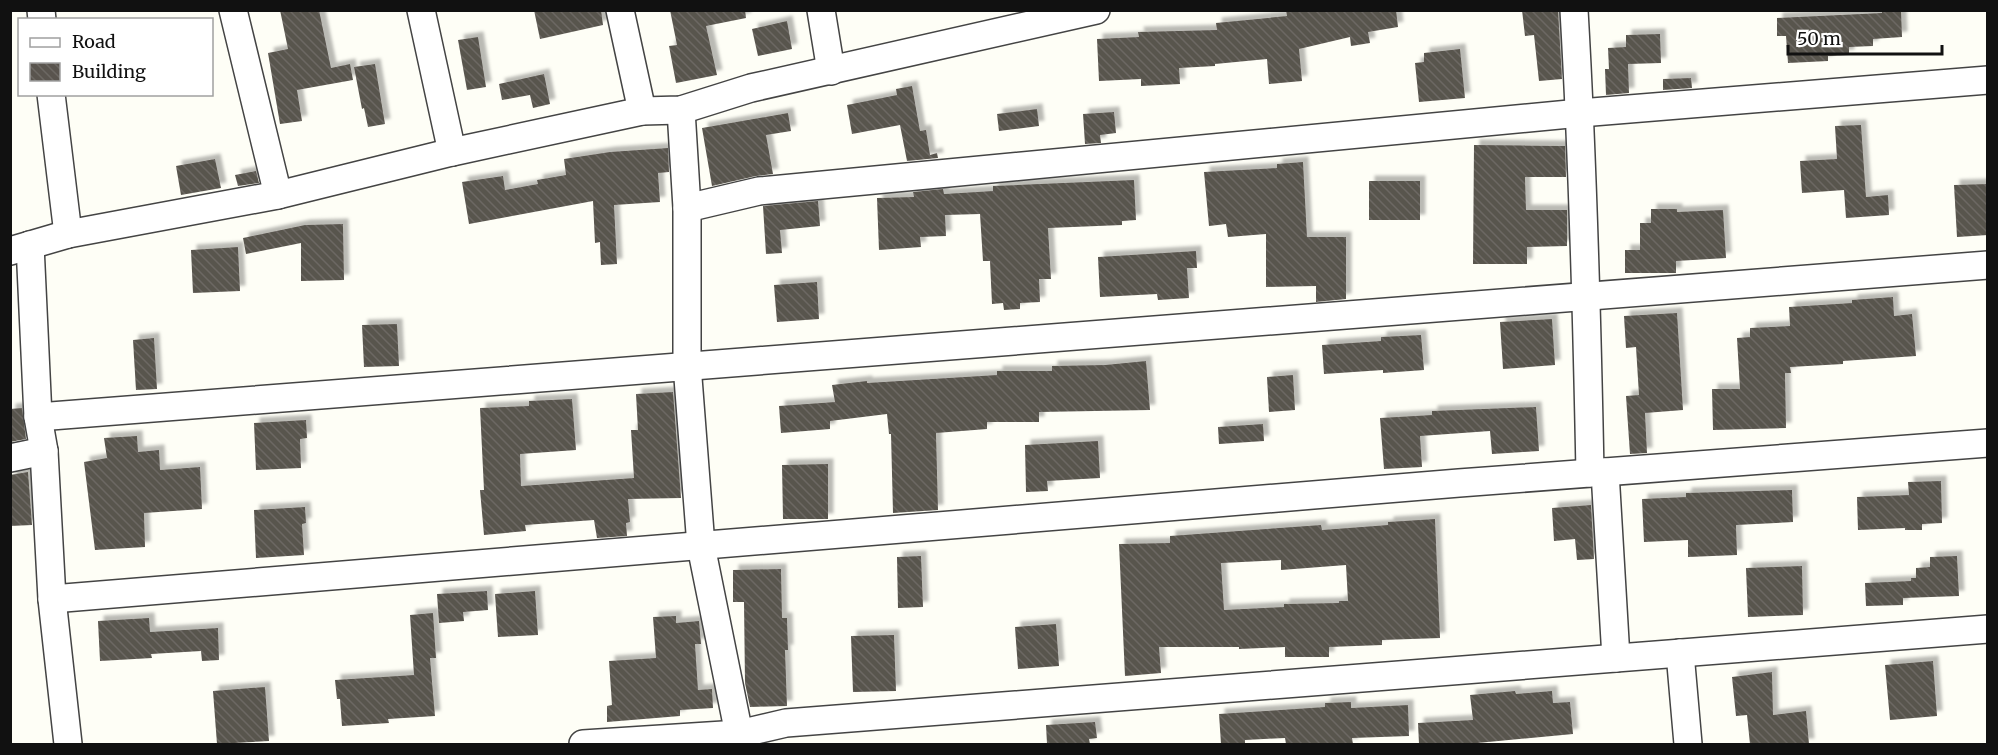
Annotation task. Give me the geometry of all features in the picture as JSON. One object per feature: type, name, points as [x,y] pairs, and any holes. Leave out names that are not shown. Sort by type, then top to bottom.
[{"type":"street","points":[[233,10],[278,195]]},
{"type":"street","points":[[421,10],[452,152]]},
{"type":"street","points":[[620,10],[642,111]]},
{"type":"street","points":[[821,10],[831,71]]},
{"type":"street","points":[[68,744],[52,599],[44,451],[38,417],[20,248],[68,234],[278,195],[452,152],[642,111],[681,110],[751,88],[831,71],[1010,20],[1096,10]]},
{"type":"street","points":[[1574,10],[1587,296],[1598,473],[1616,658]]},
{"type":"street","points":[[687,208],[759,191],[1580,113],[1988,80]]},
{"type":"street","points":[[51,96],[68,234]]},
{"type":"street","points":[[681,110],[687,208],[687,365],[701,546],[739,734]]},
{"type":"street","points":[[38,417],[1988,265]]},
{"type":"street","points":[[52,599],[1988,443]]},
{"type":"street","points":[[10,458],[44,451]]},
{"type":"street","points":[[583,744],[739,734],[787,734],[1616,658],[1988,629]]},
{"type":"street","points":[[1680,653],[1688,744]]},
{"type":"building","points":[[280,10],[319,10],[331,68],[350,64],[353,80],[297,90],[302,121],[280,124],[268,53],[288,49]]},
{"type":"building","points":[[534,10],[601,10],[603,25],[540,39]]},
{"type":"building","points":[[670,10],[745,10],[746,18],[706,26],[717,75],[676,83],[669,46],[677,45]]},
{"type":"building","points":[[1286,10],[1396,10],[1398,27],[1368,32],[1370,43],[1351,46],[1350,37],[1299,49],[1302,81],[1269,84],[1267,59],[1179,68],[1180,84],[1141,86],[1141,79],[1099,81],[1097,39],[1139,37],[1138,32],[1217,30],[1216,23],[1287,16]]},
{"type":"building","points":[[1522,10],[1558,10],[1562,79],[1539,81],[1534,35],[1525,36]]},
{"type":"building","points":[[1882,10],[1901,10],[1902,37],[1873,39],[1873,46],[1849,47],[1849,55],[1828,56],[1828,61],[1788,63],[1786,36],[1777,36],[1777,18],[1882,13]]},
{"type":"building","points":[[787,21],[792,49],[758,56],[752,29]]},
{"type":"building","points":[[1660,34],[1661,63],[1628,64],[1629,93],[1606,95],[1605,69],[1609,69],[1608,48],[1626,47],[1626,35]]},
{"type":"building","points":[[478,37],[486,87],[467,90],[458,40]]},
{"type":"building","points":[[1460,49],[1465,98],[1419,102],[1415,63],[1424,62],[1424,53]]},
{"type":"building","points":[[375,64],[385,124],[368,127],[354,67]]},
{"type":"building","points":[[544,74],[550,104],[533,108],[530,95],[502,100],[499,84]]},
{"type":"building","points":[[1691,78],[1692,88],[1663,90],[1663,79]]},
{"type":"building","points":[[912,86],[920,131],[926,130],[930,155],[937,153],[938,158],[907,161],[900,125],[852,134],[847,105],[897,95],[896,89]]},
{"type":"building","points":[[1037,109],[1039,126],[999,131],[997,114]]},
{"type":"building","points":[[1114,112],[1116,133],[1100,135],[1101,143],[1085,144],[1083,114]]},
{"type":"building","points":[[788,113],[791,131],[766,135],[773,174],[712,186],[702,128]]},
{"type":"building","points":[[1861,125],[1866,197],[1888,195],[1889,215],[1846,218],[1844,190],[1802,193],[1800,161],[1837,159],[1835,126]]},
{"type":"building","points":[[1474,145],[1565,146],[1566,177],[1525,177],[1526,210],[1567,210],[1567,246],[1527,247],[1527,264],[1473,264]]},
{"type":"building","points":[[668,148],[669,172],[658,173],[660,202],[614,205],[617,264],[601,265],[600,242],[595,243],[593,201],[469,224],[462,182],[503,176],[505,190],[538,184],[537,180],[566,175],[564,159],[610,152]]},
{"type":"building","points":[[215,159],[221,188],[181,195],[176,166]]},
{"type":"building","points":[[1303,162],[1307,237],[1346,237],[1346,299],[1316,302],[1316,286],[1266,287],[1266,234],[1228,237],[1226,224],[1209,226],[1204,172],[1277,168],[1277,164]]},
{"type":"building","points":[[256,171],[259,183],[238,186],[235,175]]},
{"type":"building","points":[[1134,180],[1136,220],[1122,221],[1122,225],[1048,228],[1051,279],[1039,279],[1040,302],[1020,303],[1020,309],[1004,310],[1003,303],[992,304],[990,261],[983,261],[980,214],[945,215],[946,236],[920,237],[921,247],[879,250],[877,198],[914,197],[913,192],[943,189],[944,194],[993,191],[993,186]]},
{"type":"building","points":[[1369,181],[1420,181],[1420,220],[1369,220]]},
{"type":"building","points":[[1988,184],[1988,235],[1957,237],[1954,185]]},
{"type":"building","points":[[818,201],[820,226],[780,230],[782,253],[766,254],[763,206]]},
{"type":"building","points":[[1651,209],[1677,209],[1677,212],[1723,210],[1726,258],[1676,261],[1676,273],[1625,273],[1625,250],[1640,250],[1640,223],[1651,223]]},
{"type":"building","points":[[343,224],[344,280],[301,281],[301,243],[246,254],[243,238],[305,225]]},
{"type":"building","points":[[238,247],[240,291],[193,293],[191,250]]},
{"type":"building","points":[[1196,251],[1197,268],[1187,268],[1189,298],[1158,300],[1157,294],[1100,297],[1098,257]]},
{"type":"building","points":[[817,282],[819,319],[777,322],[774,285]]},
{"type":"building","points":[[1893,297],[1894,316],[1912,314],[1916,356],[1790,367],[1791,373],[1785,373],[1786,428],[1713,430],[1712,389],[1740,389],[1737,338],[1750,337],[1750,328],[1790,326],[1789,307],[1852,303],[1852,300]]},
{"type":"building","points":[[1677,313],[1683,410],[1645,413],[1647,453],[1630,454],[1626,396],[1639,395],[1636,347],[1626,348],[1624,316]]},
{"type":"building","points":[[1552,319],[1555,365],[1503,369],[1500,322]]},
{"type":"building","points":[[397,324],[399,366],[364,367],[362,325]]},
{"type":"building","points":[[1421,335],[1424,370],[1324,374],[1322,345],[1381,341],[1381,337]]},
{"type":"building","points":[[154,338],[157,389],[136,390],[133,340]]},
{"type":"building","points":[[1146,361],[1150,410],[1039,412],[1039,422],[987,422],[987,429],[936,433],[938,510],[893,513],[891,434],[889,434],[887,414],[830,421],[830,429],[781,433],[779,406],[835,402],[832,385],[867,381],[867,383],[997,375],[997,371],[1052,371],[1052,366],[1105,365]]},
{"type":"building","points":[[1293,375],[1295,410],[1269,412],[1267,377]]},
{"type":"building","points":[[673,392],[681,498],[628,499],[630,522],[626,523],[627,536],[597,538],[594,520],[525,525],[526,531],[484,535],[480,490],[484,490],[480,408],[529,406],[529,401],[572,399],[576,450],[520,454],[521,486],[634,478],[631,430],[638,430],[636,394]]},
{"type":"building","points":[[1536,407],[1539,451],[1492,454],[1490,431],[1420,436],[1422,467],[1384,469],[1380,418],[1432,415],[1432,411]]},
{"type":"building","points":[[22,408],[26,439],[10,442],[10,409]]},
{"type":"building","points":[[306,420],[307,438],[300,439],[301,468],[256,470],[254,423]]},
{"type":"building","points":[[1263,424],[1264,441],[1219,444],[1218,427]]},
{"type":"building","points":[[137,436],[138,452],[159,450],[160,470],[200,467],[202,509],[144,513],[145,547],[95,550],[84,462],[107,458],[104,438]]},
{"type":"building","points":[[1098,441],[1100,478],[1047,481],[1048,491],[1026,492],[1025,445]]},
{"type":"building","points":[[828,464],[828,519],[783,519],[782,465]]},
{"type":"building","points":[[28,472],[32,525],[10,526],[10,475]]},
{"type":"building","points":[[1941,481],[1942,523],[1922,524],[1922,530],[1905,530],[1905,528],[1858,530],[1857,497],[1909,495],[1908,482]]},
{"type":"building","points":[[1792,490],[1793,522],[1736,525],[1737,555],[1688,557],[1688,540],[1644,542],[1642,499],[1686,497],[1686,493]]},
{"type":"building","points":[[1591,505],[1594,559],[1577,560],[1575,539],[1554,541],[1552,508]]},
{"type":"building","points":[[305,507],[306,523],[302,524],[304,555],[256,558],[254,510]]},
{"type":"building","points":[[1435,519],[1440,638],[1382,640],[1382,645],[1329,647],[1329,657],[1285,657],[1285,647],[1239,649],[1239,647],[1159,647],[1161,673],[1125,676],[1119,544],[1170,543],[1170,536],[1321,525],[1322,530],[1388,525],[1388,522]],"holes":[[[1281,560],[1281,570],[1346,565],[1348,601],[1224,610],[1221,563]]]},
{"type":"building","points":[[921,556],[923,607],[898,608],[897,557]]},
{"type":"building","points":[[1957,556],[1959,596],[1903,598],[1903,605],[1866,606],[1865,583],[1911,581],[1911,578],[1916,578],[1916,568],[1930,567],[1930,557]]},
{"type":"building","points":[[1802,566],[1803,615],[1748,617],[1746,568]]},
{"type":"building","points":[[781,569],[782,618],[787,618],[788,650],[785,650],[787,706],[750,707],[745,683],[744,602],[733,602],[733,570]]},
{"type":"building","points":[[487,591],[488,610],[463,612],[464,621],[439,623],[437,594]]},
{"type":"building","points":[[535,591],[538,635],[498,637],[495,594]]},
{"type":"building","points":[[433,613],[436,658],[430,658],[435,716],[388,719],[389,723],[342,726],[340,699],[337,699],[335,680],[414,675],[410,615]]},
{"type":"building","points":[[676,616],[676,623],[699,621],[701,644],[695,644],[698,690],[712,689],[713,708],[680,710],[680,716],[607,722],[607,706],[612,705],[609,661],[656,658],[653,617]]},
{"type":"building","points":[[149,618],[150,632],[218,628],[219,660],[202,661],[201,651],[151,654],[152,658],[100,661],[98,621]]},
{"type":"building","points":[[1056,624],[1059,666],[1018,669],[1015,627]]},
{"type":"building","points":[[894,635],[896,691],[853,692],[851,636]]},
{"type":"building","points":[[1933,661],[1937,716],[1890,720],[1885,665]]},
{"type":"building","points":[[1772,672],[1773,715],[1806,711],[1809,744],[1750,744],[1747,715],[1736,716],[1732,677]]},
{"type":"building","points":[[265,687],[269,741],[217,744],[213,691]]},
{"type":"building","points":[[1515,691],[1516,694],[1552,691],[1553,703],[1570,702],[1573,734],[1467,744],[1419,744],[1418,723],[1473,720],[1470,695]]},
{"type":"building","points":[[1351,702],[1351,708],[1408,705],[1409,736],[1352,738],[1353,744],[1286,744],[1285,738],[1245,740],[1245,744],[1221,744],[1219,714],[1325,707],[1325,703]]},
{"type":"building","points":[[1095,722],[1097,738],[1089,739],[1090,744],[1047,744],[1046,725]]}]
